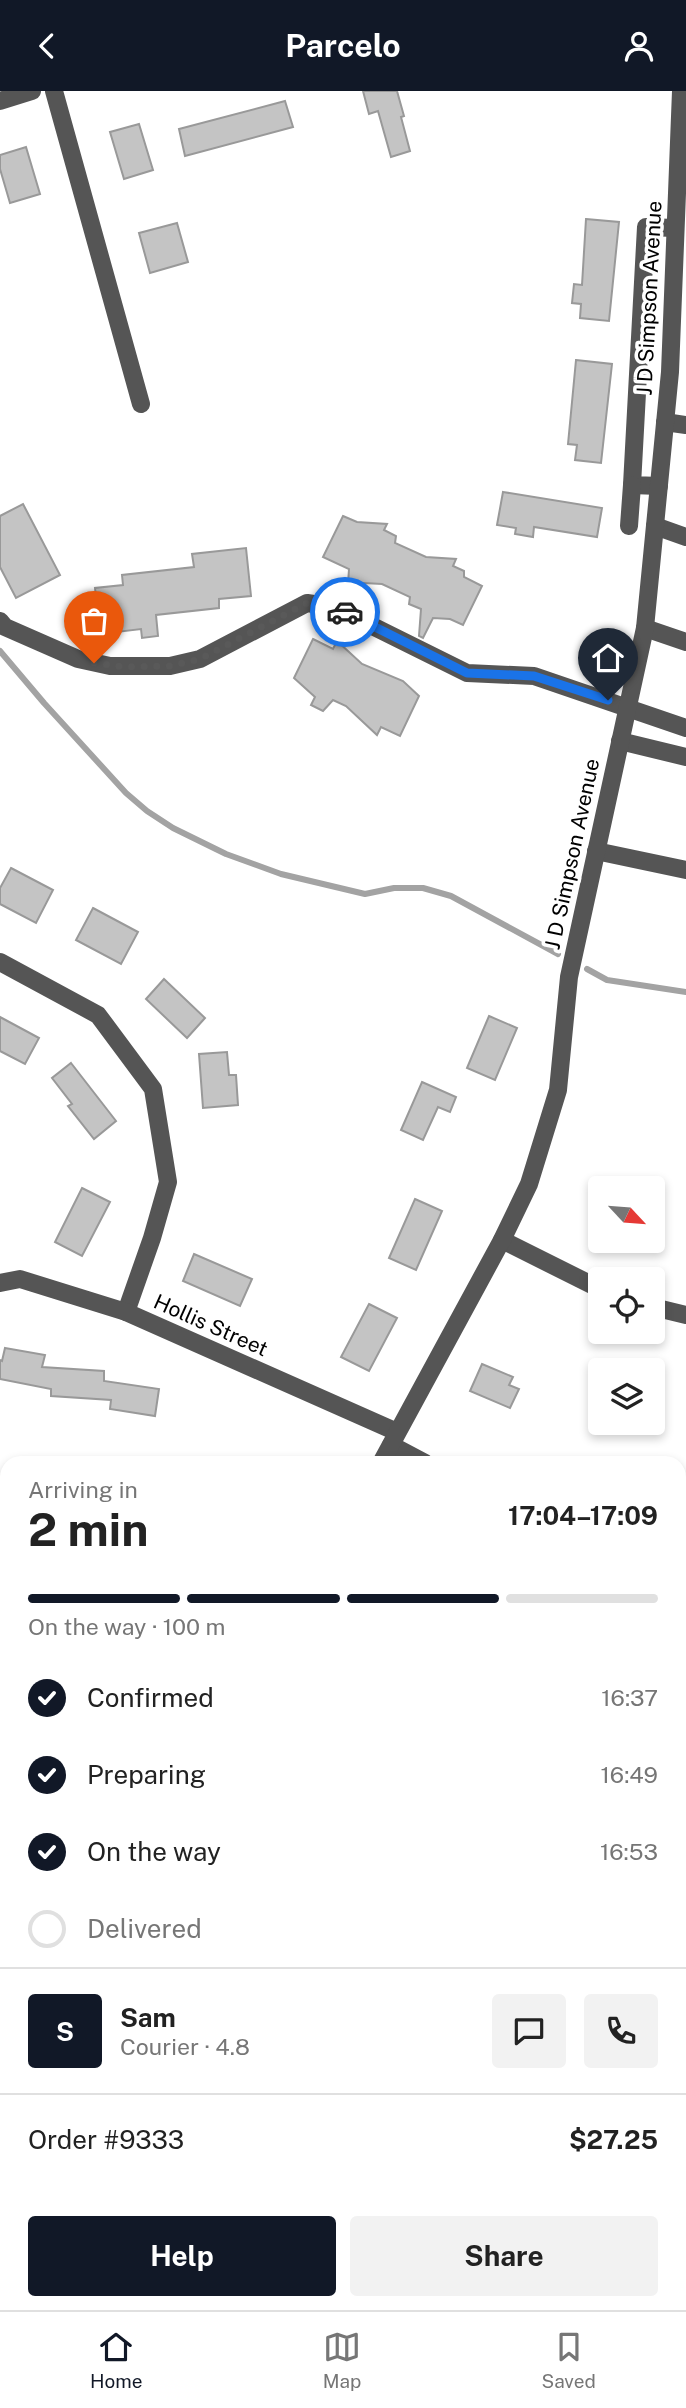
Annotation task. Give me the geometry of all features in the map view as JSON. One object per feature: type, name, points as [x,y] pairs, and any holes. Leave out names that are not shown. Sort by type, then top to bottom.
[{"type":"street","points":[[0,101],[32,91]]},
{"type":"street","points":[[54,91],[141,404]]},
{"type":"street","name":"J D Simpson Avenue","points":[[384,1456],[502,1240],[529,1184],[558,1090],[569,977],[645,628],[670,372],[681,91]]},
{"type":"street","points":[[629,526],[646,227],[675,228]]},
{"type":"street","points":[[665,422],[686,425]]},
{"type":"street","points":[[632,485],[659,486]]},
{"type":"street","points":[[655,526],[686,537]]},
{"type":"street","points":[[0,621],[5,627],[78,659],[110,666],[170,666],[200,659],[307,603],[334,607],[467,673],[534,676],[686,728]]},
{"type":"street","points":[[645,628],[686,642]]},
{"type":"street","points":[[620,741],[686,757]]},
{"type":"street","points":[[596,851],[686,870]]},
{"type":"street","points":[[0,962],[98,1015],[153,1089],[168,1182],[126,1312]]},
{"type":"street","points":[[502,1240],[588,1283]]},
{"type":"street","name":"Hollis Street","points":[[0,1283],[20,1279],[126,1312],[394,1439],[416,1456]]},
{"type":"street","points":[[665,1310],[686,1315]]},
{"type":"building","points":[[363,91],[397,91],[410,151],[391,157],[378,111],[369,114]]},
{"type":"building","points":[[285,101],[293,127],[185,156],[179,129]]},
{"type":"building","points":[[139,124],[153,170],[124,179],[110,132]]},
{"type":"building","points":[[26,147],[40,194],[10,203],[0,169],[0,155]]},
{"type":"building","points":[[586,219],[619,222],[609,321],[580,318],[581,304],[572,303],[574,284],[582,285]]},
{"type":"building","points":[[177,223],[188,262],[150,273],[139,233]]},
{"type":"building","points":[[576,360],[612,364],[601,463],[575,460],[577,445],[568,444]]},
{"type":"building","points":[[503,492],[602,508],[597,537],[534,527],[533,537],[515,534],[516,528],[497,525]]},
{"type":"building","points":[[23,504],[60,575],[16,598],[0,567],[0,516]]},
{"type":"building","points":[[343,516],[357,522],[387,524],[384,530],[396,536],[395,543],[426,557],[456,559],[453,566],[464,571],[464,577],[482,586],[463,625],[450,619],[433,618],[423,638],[419,636],[421,609],[409,604],[410,597],[382,584],[364,583],[361,590],[348,584],[349,569],[323,557]]},
{"type":"building","points":[[246,548],[251,596],[219,599],[219,608],[156,615],[158,636],[142,638],[141,629],[100,634],[95,588],[123,585],[122,575],[194,567],[192,554]]},
{"type":"building","points":[[313,639],[333,649],[337,641],[362,664],[403,681],[419,696],[400,736],[381,727],[377,735],[346,706],[333,700],[323,711],[311,705],[315,697],[294,678]]},
{"type":"building","points":[[11,868],[53,890],[36,923],[0,904],[0,888]]},
{"type":"building","points":[[93,908],[138,932],[121,964],[76,940]]},
{"type":"building","points":[[164,979],[205,1018],[187,1038],[146,999]]},
{"type":"building","points":[[489,1016],[517,1028],[495,1080],[467,1068]]},
{"type":"building","points":[[0,1017],[39,1038],[25,1064],[0,1051]]},
{"type":"building","points":[[227,1052],[229,1075],[236,1075],[238,1105],[203,1108],[199,1054]]},
{"type":"building","points":[[71,1063],[116,1121],[94,1139],[68,1106],[72,1104],[52,1078]]},
{"type":"building","points":[[422,1082],[456,1097],[450,1112],[438,1107],[423,1140],[401,1130]]},
{"type":"building","points":[[82,1188],[110,1202],[82,1256],[55,1242]]},
{"type":"building","points":[[415,1199],[442,1211],[416,1270],[389,1258]]},
{"type":"building","points":[[194,1254],[252,1279],[240,1306],[183,1281]]},
{"type":"building","points":[[369,1304],[397,1318],[369,1371],[341,1357]]},
{"type":"building","points":[[5,1348],[45,1355],[42,1367],[104,1371],[104,1381],[159,1389],[155,1416],[110,1409],[111,1400],[51,1396],[51,1389],[0,1379],[0,1360],[2,1361]]},
{"type":"building","points":[[482,1364],[513,1377],[509,1385],[519,1389],[510,1408],[470,1391]]},
{"type":"waterway","points":[[0,651],[126,793],[173,828],[226,854],[281,874],[365,894],[394,888],[423,888],[451,896],[558,954]]},
{"type":"waterway","points":[[587,969],[607,980],[686,992]]},
{"type":"way so far","points":[[94,663],[125,667],[170,666],[200,659],[277,616],[307,603],[334,607],[345,612]]},
{"type":"route","points":[[345,612],[467,673],[534,676],[608,700]]}]
